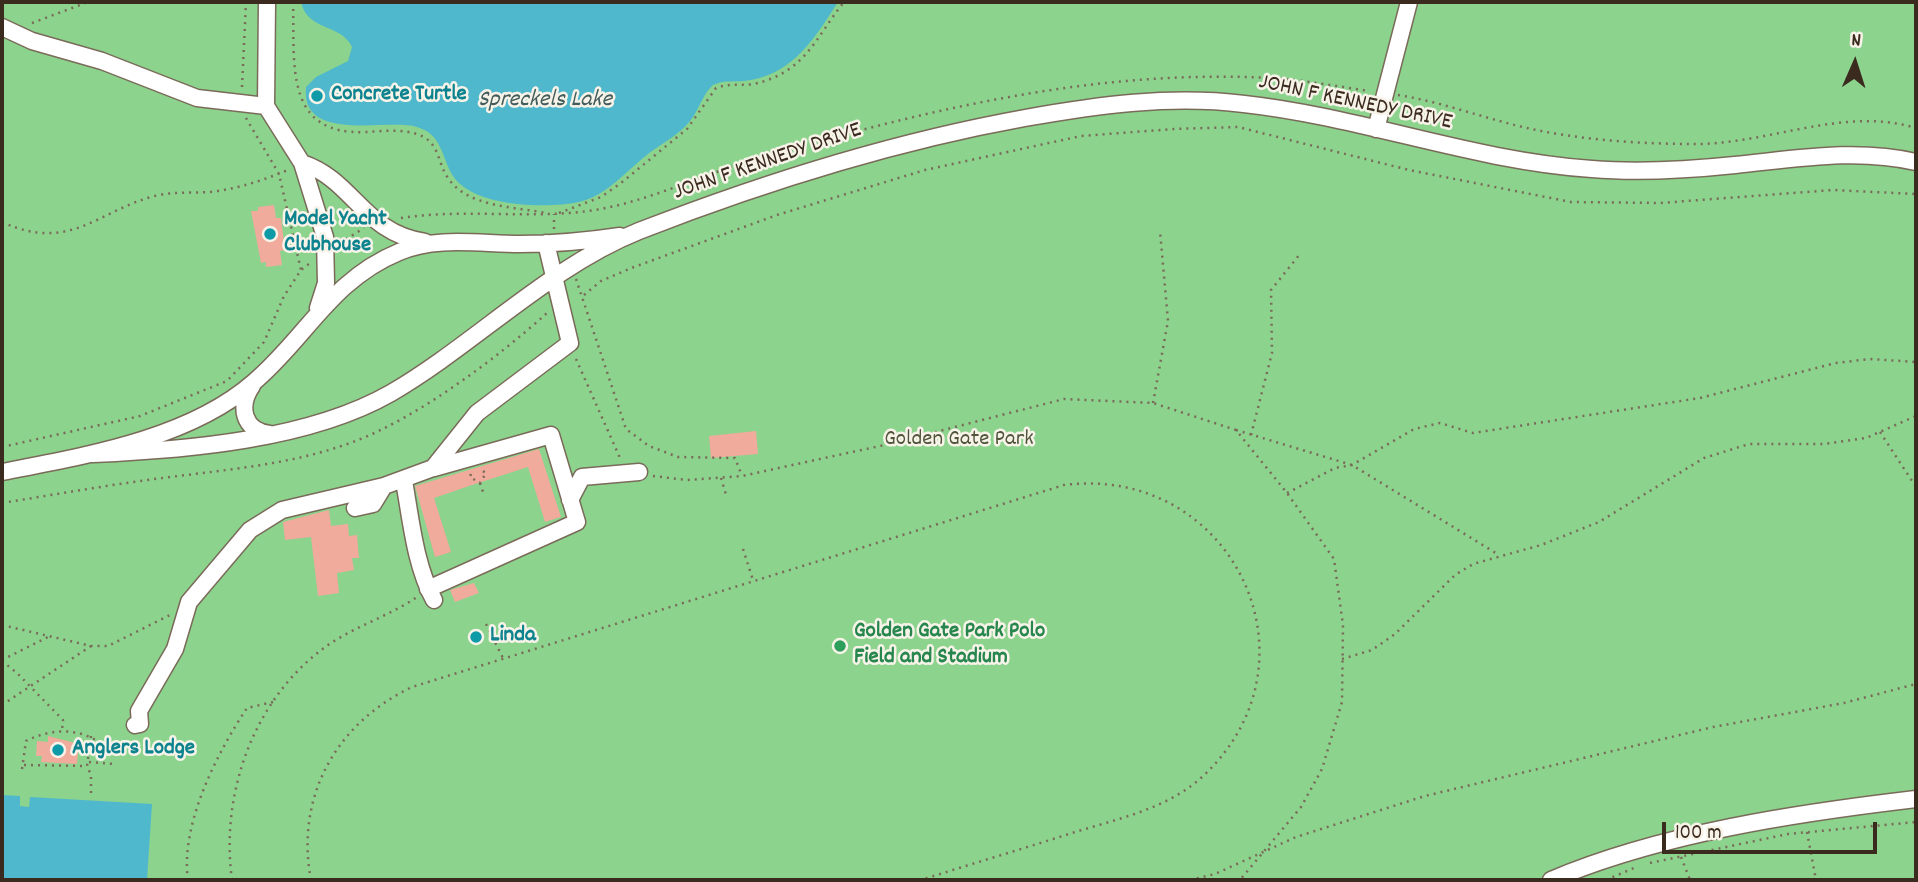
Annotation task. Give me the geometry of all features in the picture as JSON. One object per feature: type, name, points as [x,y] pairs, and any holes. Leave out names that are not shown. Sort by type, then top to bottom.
[{"type":"street","points":[[267,2],[266,106],[278,130],[302,163],[304,177],[319,210],[327,251],[326,283],[314,314]]},
{"type":"street","points":[[1376,130],[1409,2]]},
{"type":"street","points":[[9,30],[102,61],[197,98],[266,106]]},
{"type":"street","name":"JOHN F KENNEDY DRIVE","points":[[93,454],[155,451],[272,434],[332,418],[388,394],[556,279],[632,234],[770,183],[865,153],[935,135],[1082,109],[1166,100],[1207,100],[1275,108],[1489,156],[1588,169],[1660,171],[1839,155],[1887,156],[1916,162]]},
{"type":"street","points":[[302,163],[326,174],[377,224],[396,235],[417,241],[452,243]]},
{"type":"street","name":"JOHN F KENNEDY DRIVE","points":[[2,472],[93,454],[197,418],[226,403],[256,381],[314,314],[345,285],[380,260],[415,247],[452,243],[632,234]]},
{"type":"street","points":[[433,468],[477,413],[570,343],[550,236]]},
{"type":"street","points":[[256,381],[247,394],[245,417],[254,429],[272,434]]},
{"type":"street","points":[[135,725],[140,724],[139,711],[175,649],[189,602],[242,537],[259,522],[297,506],[404,481],[433,468],[551,435],[577,522],[431,594],[404,481]]},
{"type":"street","points":[[570,500],[582,477],[639,472]]},
{"type":"street","points":[[355,508],[373,504],[384,486]]},
{"type":"street","points":[[1551,880],[1609,859],[1689,838],[1916,799]]},
{"type":"path","points":[[9,30],[88,2]]},
{"type":"path","points":[[246,2],[241,104],[247,120],[279,174],[301,270]]},
{"type":"path","points":[[293,2],[299,93],[305,108],[315,121],[339,131],[398,131],[420,135],[435,148],[447,177],[460,190],[485,201],[554,214],[601,197],[621,183],[687,129],[716,88],[755,83],[795,65],[819,40],[844,2]]},
{"type":"path","points":[[1392,94],[1432,100],[1528,128],[1698,144],[1853,122],[1894,121],[1916,128]]},
{"type":"path","points":[[584,296],[601,281],[634,267],[847,192],[1020,147],[1081,136],[1238,127],[1409,170],[1571,202],[1660,203],[1833,190],[1916,194]]},
{"type":"path","points":[[2,222],[33,232],[67,231],[90,226],[157,195],[216,191],[279,174],[302,163]]},
{"type":"path","points":[[550,236],[554,214]]},
{"type":"path","points":[[334,247],[368,226]]},
{"type":"path","points":[[1153,403],[1168,321],[1160,231]]},
{"type":"path","points":[[1251,435],[1272,353],[1271,290],[1300,254]]},
{"type":"path","points":[[2,447],[140,416],[227,381],[264,342],[284,296],[301,270],[311,263]]},
{"type":"path","points":[[576,279],[584,296],[600,357],[626,429],[649,446],[678,457],[708,460],[735,458],[742,476]]},
{"type":"path","points":[[570,343],[612,446],[626,465],[639,472],[670,479],[742,476],[889,444],[1064,399],[1153,403],[1352,465],[1501,556]]},
{"type":"path","points":[[1287,494],[1335,468],[1352,465],[1414,429],[1440,423],[1473,433],[1700,398],[1836,363],[1870,359],[1916,362]]},
{"type":"path","points":[[1342,659],[1372,650],[1395,634],[1455,575],[1473,564],[1541,545],[1599,522],[1704,458],[1749,444],[1824,444],[1866,438],[1916,416]]},
{"type":"path","points":[[1236,430],[1334,559],[1343,625],[1342,702],[1322,768],[1301,807],[1267,852],[1240,880]]},
{"type":"path","points":[[1880,432],[1916,487]]},
{"type":"path","points":[[480,483],[486,473],[476,467],[470,477],[480,483],[483,492]]},
{"type":"path","points":[[720,478],[727,498]]},
{"type":"path","points":[[311,880],[307,834],[312,803],[322,773],[348,733],[370,711],[404,691],[1045,489],[1085,482],[1124,486],[1172,503],[1212,533],[1236,564],[1256,616],[1260,646],[1258,678],[1238,733],[1210,770],[1188,789],[1147,809],[920,880]]},
{"type":"path","points":[[743,549],[753,580]]},
{"type":"path","points":[[232,880],[229,842],[231,804],[251,742],[273,702],[314,655],[431,594]]},
{"type":"path","points":[[2,625],[91,646],[108,646],[118,643],[189,602]]},
{"type":"path","points":[[486,624],[503,658]]},
{"type":"path","points":[[53,635],[2,661],[31,686],[63,720],[62,730]]},
{"type":"path","points":[[2,705],[91,646]]},
{"type":"path","points":[[1190,880],[1215,874],[1346,819],[1425,796],[1713,727],[1844,703],[1916,684]]},
{"type":"path","points":[[188,880],[185,861],[194,818],[232,730],[247,708],[273,702]]},
{"type":"path","points":[[87,766],[22,767],[26,741],[62,730],[91,735],[104,746],[111,745]]},
{"type":"path","points":[[91,735],[87,766],[92,775],[91,794]]},
{"type":"path","points":[[88,761],[114,764]]},
{"type":"path","points":[[1649,863],[1807,832],[1916,822]]},
{"type":"path","points":[[1807,832],[1815,880]]},
{"type":"path","points":[[1681,857],[1690,880]]},
{"type":"path","points":[[1606,880],[1639,866]]},
{"type":"path","points":[[1910,880],[1916,876]]},
{"type":"green space","name":"Golden Gate Park","points":[[2,2],[1916,2],[1916,880],[2,880]]},
{"type":"water","name":"Spreckels Lake","points":[[301,2],[838,2],[812,40],[792,61],[766,76],[713,85],[686,126],[599,194],[579,202],[530,205],[493,200],[463,186],[453,176],[437,141],[417,127],[348,125],[317,116],[308,105],[306,87],[316,77],[348,61],[352,47],[341,34],[310,18]]},
{"type":"water","points":[[2,795],[20,796],[20,806],[29,807],[30,797],[152,804],[147,880],[2,880]]},
{"type":"building","name":"Model Yacht Clubhouse","points":[[274,205],[276,218],[281,218],[285,250],[280,251],[282,265],[266,267],[266,262],[261,263],[251,211],[258,211],[258,207]]},
{"type":"building","points":[[756,431],[758,454],[711,458],[709,436]]},
{"type":"building","points":[[539,449],[561,517],[545,522],[528,467],[434,498],[451,552],[435,557],[415,486]]},
{"type":"building","points":[[329,510],[331,526],[348,524],[349,536],[357,535],[359,558],[352,558],[354,570],[337,573],[339,593],[318,596],[311,537],[285,540],[283,522]]},
{"type":"building","points":[[474,583],[479,593],[455,602],[450,590]]},
{"type":"building","name":"Anglers Lodge","points":[[48,736],[79,744],[77,764],[41,762],[42,756],[36,756],[37,741],[48,742]]},
{"type":"place","name":"Concrete Turtle","points":[[317,96]]},
{"type":"place","name":"Model Yacht Clubhouse","points":[[270,234]]},
{"type":"place","name":"Linda","points":[[476,637]]},
{"type":"place","name":"Golden Gate Park Polo Field and Stadium","points":[[840,646]]},
{"type":"place","name":"Anglers Lodge","points":[[58,750]]}]
